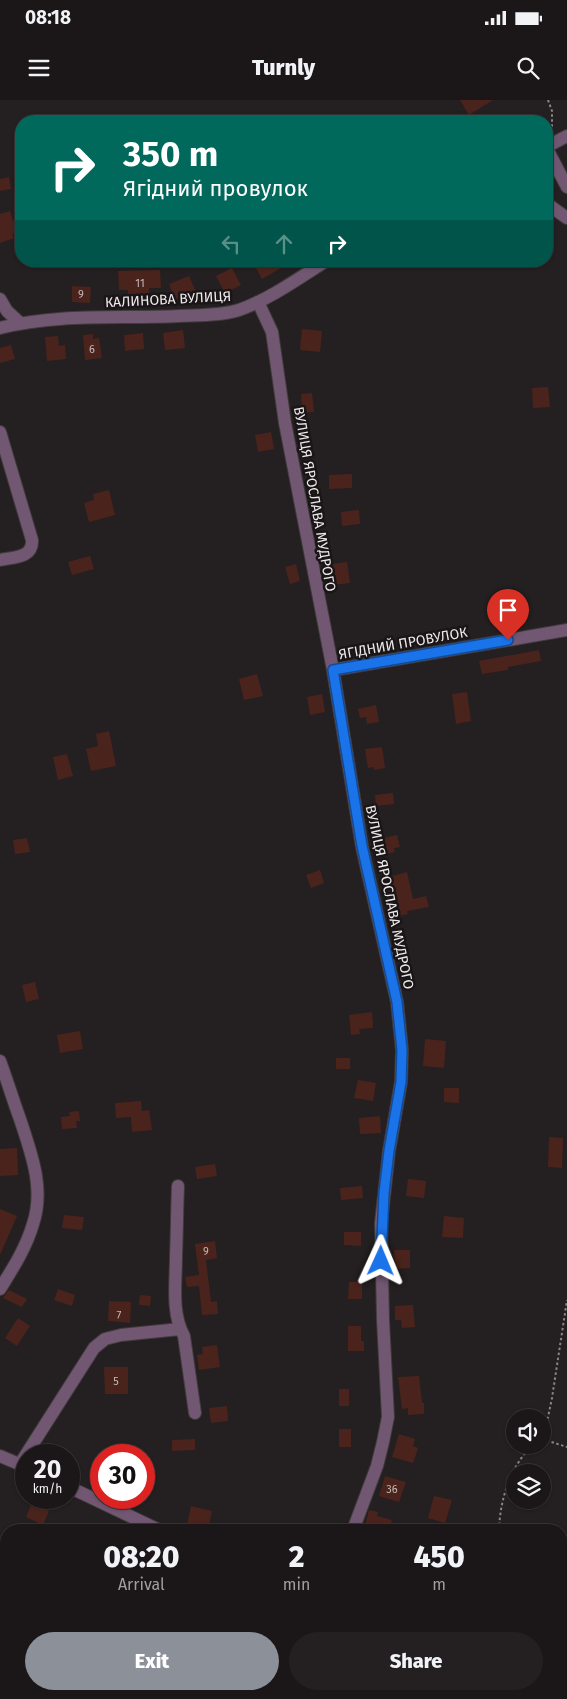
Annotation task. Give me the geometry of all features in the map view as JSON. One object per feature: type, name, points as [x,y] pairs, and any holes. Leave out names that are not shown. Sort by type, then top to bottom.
[{"type":"street","points":[[553,143],[567,136]]},
{"type":"street","points":[[553,160],[567,187]]},
{"type":"street","points":[[553,208],[567,218]]},
{"type":"street","name":"КАЛИНОВА ВУЛИЦЯ","points":[[0,328],[20,323],[65,318],[147,318],[219,314],[238,310],[258,302],[316,267]]},
{"type":"street","points":[[0,299],[7,310],[20,323]]},
{"type":"street","name":"ВУЛИЦЯ ЯРОСЛАВА МУДРОГО","points":[[258,302],[272,332],[285,423],[333,670],[362,846],[397,1002],[402,1050],[401,1082],[389,1151],[381,1223],[382,1320],[388,1417],[384,1442],[377,1466],[355,1524]]},
{"type":"street","points":[[0,432],[32,540],[32,546],[30,552],[0,560]]},
{"type":"street","name":"ЯГІДНИЙ ПРОВУЛОК","points":[[333,670],[567,630]]},
{"type":"street","points":[[0,1061],[34,1162],[38,1199],[34,1223],[26,1244],[0,1289]]},
{"type":"street","points":[[178,1186],[177,1317],[184,1336],[195,1413]]},
{"type":"street","points":[[36,1444],[94,1348],[105,1339],[121,1335],[180,1329]]},
{"type":"street","points":[[0,1456],[15,1463]]},
{"type":"street","points":[[80,1492],[146,1524]]},
{"type":"path","points":[[548,100],[552,115]]},
{"type":"path","points":[[550,1409],[567,1300]]},
{"type":"path","points":[[551,1442],[567,1447]]},
{"type":"path","points":[[500,1524],[502,1504],[508,1482],[517,1464],[525,1454]]},
{"type":"building","points":[[460,100],[493,100],[469,115]]},
{"type":"building","points":[[9,177],[11,189],[0,191],[0,179]]},
{"type":"building","points":[[10,211],[13,221],[15,220],[15,233],[12,234],[14,238],[0,243],[0,214]]},
{"type":"building","points":[[255,267],[280,267],[281,268],[262,279]]},
{"type":"building","points":[[232,268],[241,285],[225,293],[216,276]]},
{"type":"building","points":[[160,270],[161,288],[149,288],[149,299],[128,300],[128,290],[119,290],[118,271]]},
{"type":"building","points":[[189,276],[196,292],[175,300],[169,284]]},
{"type":"building","points":[[72,286],[91,287],[90,303],[72,302]]},
{"type":"building","points":[[302,329],[322,331],[320,352],[300,350]]},
{"type":"building","points":[[183,330],[185,348],[165,350],[163,333]]},
{"type":"building","points":[[143,333],[144,349],[125,351],[124,335]]},
{"type":"building","points":[[93,334],[93,339],[99,338],[102,358],[85,360],[83,335]]},
{"type":"building","points":[[58,336],[59,346],[65,345],[66,359],[47,361],[45,337]]},
{"type":"building","points":[[11,345],[15,359],[0,363],[0,348]]},
{"type":"building","points":[[548,387],[550,407],[533,408],[532,388]]},
{"type":"building","points":[[312,393],[314,412],[302,413],[301,394]]},
{"type":"building","points":[[271,432],[274,449],[258,452],[255,435]]},
{"type":"building","points":[[310,434],[313,453],[300,455],[297,436]]},
{"type":"building","points":[[352,474],[352,488],[329,489],[329,475]]},
{"type":"building","points":[[109,490],[115,515],[89,522],[84,503],[94,500],[93,494]]},
{"type":"building","points":[[359,510],[360,524],[342,526],[341,512]]},
{"type":"building","points":[[90,556],[94,569],[72,575],[68,562]]},
{"type":"building","points":[[347,562],[350,583],[334,585],[332,564]]},
{"type":"building","points":[[296,564],[300,581],[290,584],[285,567]]},
{"type":"building","points":[[539,650],[541,661],[508,667],[508,670],[482,674],[479,661]]},
{"type":"building","points":[[257,674],[263,696],[244,700],[239,679]]},
{"type":"building","points":[[467,692],[471,721],[456,724],[452,694]]},
{"type":"building","points":[[322,694],[325,712],[310,715],[307,697]]},
{"type":"building","points":[[376,705],[379,722],[367,724],[366,717],[360,718],[358,709]]},
{"type":"building","points":[[109,731],[116,766],[91,771],[86,749],[98,746],[96,734]]},
{"type":"building","points":[[382,747],[385,768],[374,770],[374,767],[368,768],[365,749]]},
{"type":"building","points":[[67,754],[73,776],[58,780],[53,757]]},
{"type":"building","points":[[393,793],[394,804],[376,806],[375,795]]},
{"type":"building","points":[[397,835],[400,847],[394,848],[395,852],[382,855],[379,839]]},
{"type":"building","points":[[27,838],[30,852],[15,854],[13,840]]},
{"type":"building","points":[[320,870],[324,883],[311,888],[306,875]]},
{"type":"building","points":[[407,872],[413,899],[426,896],[429,907],[407,911],[408,914],[389,918],[386,904],[395,903],[388,877]]},
{"type":"building","points":[[35,982],[39,999],[26,1002],[22,985]]},
{"type":"building","points":[[372,1012],[373,1028],[359,1029],[360,1034],[351,1035],[349,1015]]},
{"type":"building","points":[[80,1031],[83,1049],[60,1053],[57,1035]]},
{"type":"building","points":[[425,1039],[446,1041],[444,1068],[423,1066]]},
{"type":"building","points":[[336,1058],[350,1058],[350,1069],[336,1069]]},
{"type":"building","points":[[358,1080],[376,1083],[373,1101],[354,1098]]},
{"type":"building","points":[[444,1088],[459,1088],[459,1103],[444,1102]]},
{"type":"building","points":[[141,1101],[142,1111],[149,1110],[152,1130],[132,1132],[131,1117],[116,1118],[115,1103]]},
{"type":"building","points":[[79,1111],[80,1121],[76,1121],[77,1128],[62,1129],[61,1117],[70,1116],[69,1112]]},
{"type":"building","points":[[380,1116],[381,1133],[360,1134],[359,1118]]},
{"type":"building","points":[[549,1137],[563,1138],[562,1168],[548,1167]]},
{"type":"building","points":[[17,1148],[18,1175],[0,1176],[0,1149]]},
{"type":"building","points":[[215,1164],[217,1176],[197,1179],[195,1167]]},
{"type":"building","points":[[408,1179],[426,1181],[424,1198],[406,1196]]},
{"type":"building","points":[[362,1186],[363,1198],[341,1200],[340,1188]]},
{"type":"building","points":[[0,1209],[17,1216],[0,1255]]},
{"type":"building","points":[[64,1215],[84,1217],[82,1230],[62,1228]]},
{"type":"building","points":[[444,1216],[464,1218],[463,1238],[442,1237]]},
{"type":"building","points":[[344,1232],[361,1232],[361,1246],[344,1245]]},
{"type":"building","points":[[215,1241],[217,1258],[206,1260],[211,1302],[217,1301],[218,1314],[202,1315],[199,1286],[187,1287],[185,1277],[199,1275],[195,1244]]},
{"type":"building","points":[[394,1250],[410,1250],[410,1268],[395,1269]]},
{"type":"building","points":[[349,1282],[362,1282],[362,1299],[348,1299]]},
{"type":"building","points":[[58,1289],[75,1295],[72,1306],[54,1300]]},
{"type":"building","points":[[9,1290],[27,1299],[22,1307],[3,1298]]},
{"type":"building","points":[[140,1295],[151,1296],[150,1306],[139,1305]]},
{"type":"building","points":[[109,1301],[131,1302],[130,1323],[108,1321]]},
{"type":"building","points":[[413,1305],[415,1327],[402,1328],[401,1320],[395,1320],[395,1306]]},
{"type":"building","points":[[18,1318],[30,1326],[17,1346],[5,1338]]},
{"type":"building","points":[[348,1326],[361,1326],[361,1341],[364,1341],[364,1351],[348,1351]]},
{"type":"building","points":[[217,1345],[220,1367],[199,1370],[197,1355],[203,1354],[202,1347]]},
{"type":"building","points":[[104,1367],[128,1367],[128,1394],[105,1394]]},
{"type":"building","points":[[419,1376],[424,1414],[408,1415],[408,1408],[402,1409],[398,1377]]},
{"type":"building","points":[[339,1389],[349,1389],[349,1406],[339,1406]]},
{"type":"building","points":[[227,1406],[228,1421],[211,1423],[209,1408]]},
{"type":"building","points":[[339,1429],[351,1429],[351,1447],[339,1447]]},
{"type":"building","points":[[399,1434],[415,1439],[413,1446],[418,1448],[413,1463],[392,1457]]},
{"type":"building","points":[[195,1439],[195,1450],[172,1451],[172,1440]]},
{"type":"building","points":[[385,1476],[406,1482],[399,1502],[379,1496]]},
{"type":"building","points":[[434,1496],[452,1500],[445,1523],[428,1518]]},
{"type":"building","points":[[191,1506],[212,1511],[209,1524],[187,1524]]},
{"type":"building","points":[[29,1509],[45,1509],[49,1511],[43,1524],[26,1517]]},
{"type":"building","points":[[369,1510],[378,1512],[377,1516],[392,1520],[391,1524],[366,1524]]},
{"type":"route","points":[[381,1261],[381,1223],[384,1193],[401,1082],[402,1050],[400,1024],[397,1002],[362,846],[333,670],[508,640]]}]
